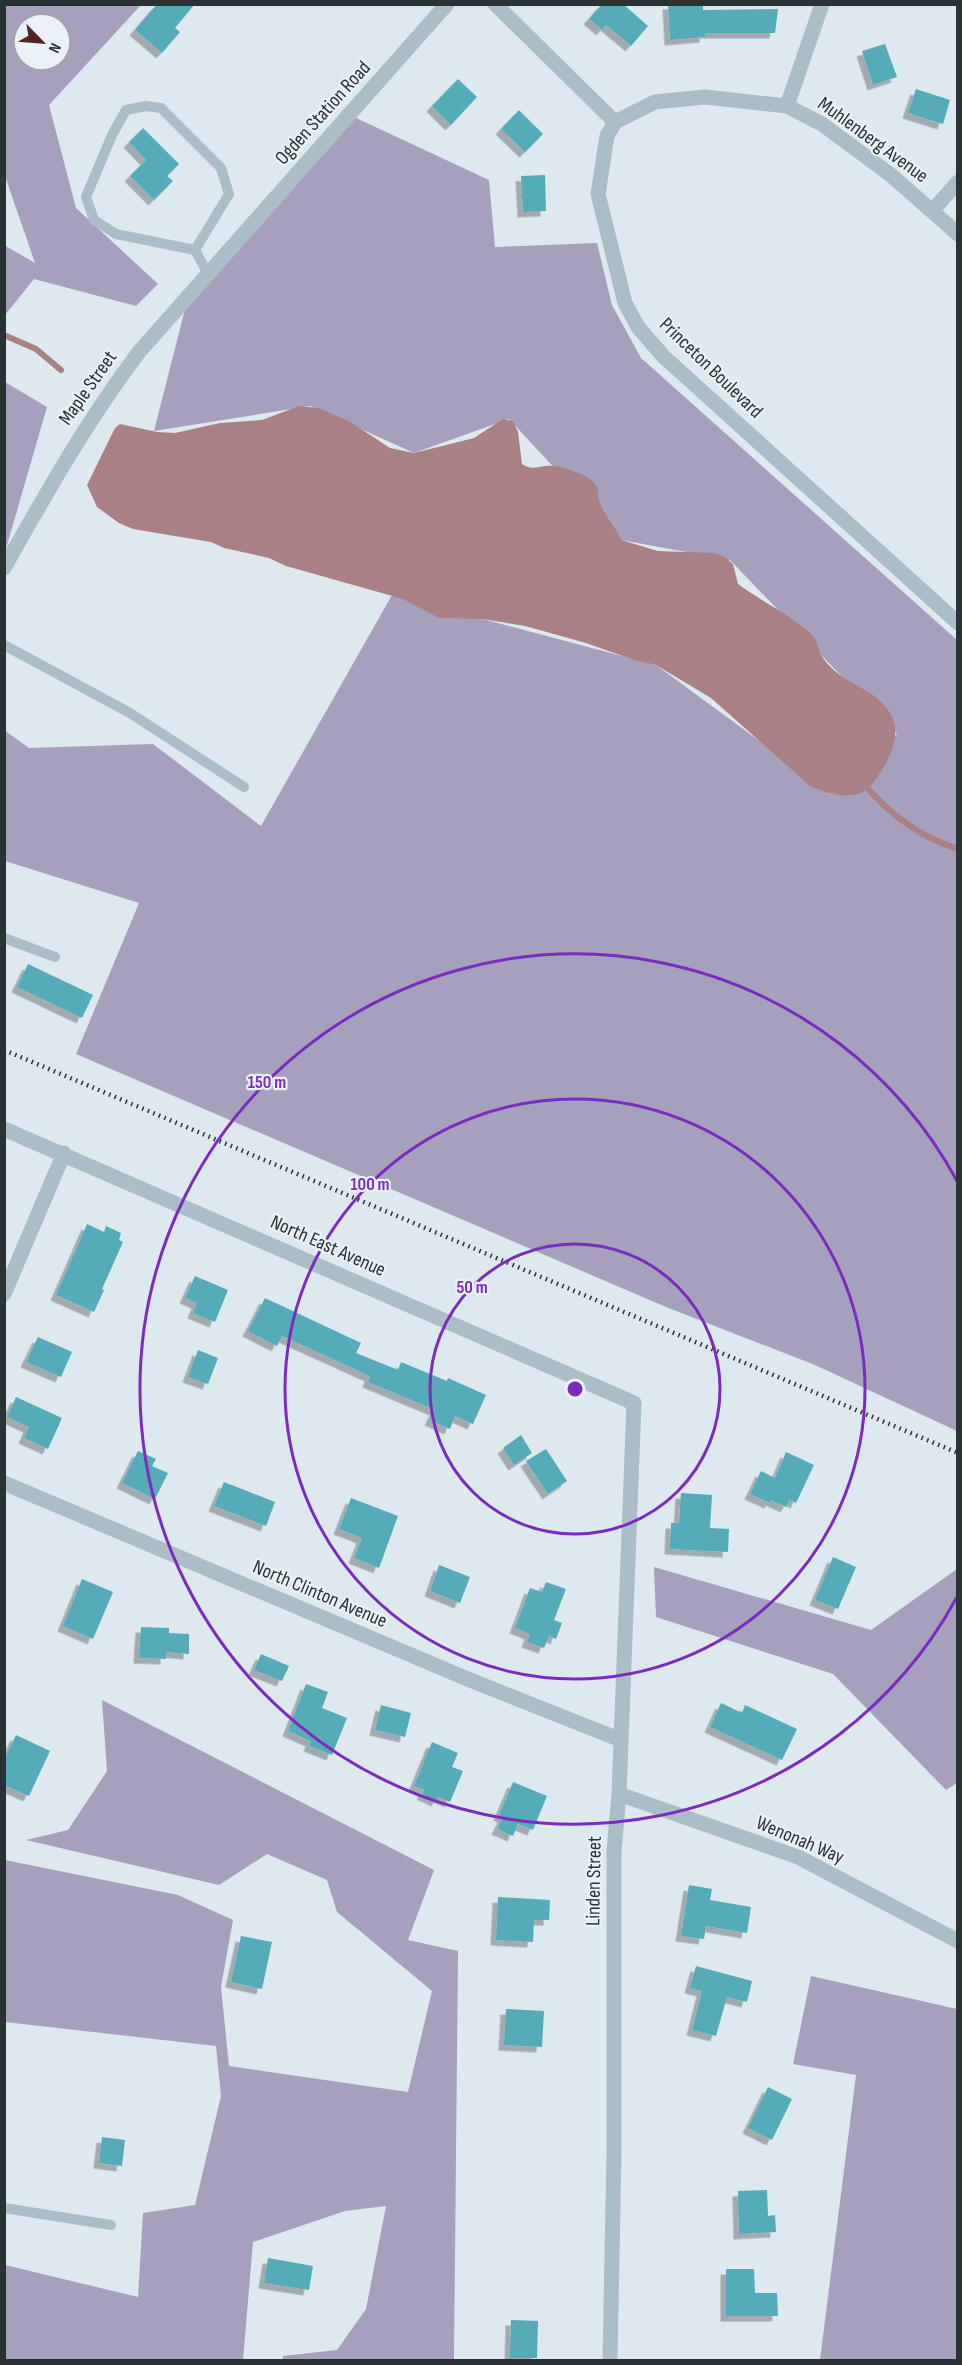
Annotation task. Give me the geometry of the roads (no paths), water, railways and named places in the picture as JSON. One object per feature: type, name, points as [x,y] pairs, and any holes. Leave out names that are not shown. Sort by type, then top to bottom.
[{"type":"street","name":"Ogden Station Road","points":[[230,249],[447,4]]},
{"type":"street","points":[[495,4],[615,122]]},
{"type":"street","points":[[787,106],[822,4]]},
{"type":"street","name":"Muhlenberg Avenue","points":[[615,122],[655,102],[705,98],[787,106],[822,124],[892,176],[957,234]]},
{"type":"street","name":"Princeton Boulevard","points":[[615,122],[607,136],[598,194],[625,303],[638,327],[663,356],[957,623]]},
{"type":"street","points":[[932,211],[957,182]]},
{"type":"street","name":"Maple Street","points":[[4,568],[66,458],[102,402],[139,352],[230,249]]},
{"type":"street","name":"North East Avenue","points":[[4,1128],[634,1402]]},
{"type":"street","points":[[4,1294],[64,1154]]},
{"type":"street","name":"Linden Street","points":[[610,2361],[614,2152],[615,1851],[634,1402]]},
{"type":"street","name":"North Clinton Avenue","points":[[4,1483],[470,1680],[621,1740]]},
{"type":"street","name":"Wenonah Way","points":[[619,1794],[798,1857],[957,1941]]},
{"type":"lane","points":[[146,106],[161,108],[221,168],[230,194],[195,250],[116,234],[94,220],[86,197],[112,135],[126,110],[146,106]]},
{"type":"lane","points":[[195,250],[208,274]]},
{"type":"lane","points":[[4,645],[130,713],[244,788]]},
{"type":"lane","points":[[4,938],[55,957]]},
{"type":"lane","points":[[4,2208],[111,2225]]},
{"type":"waterway","points":[[4,335],[36,349],[61,370]]},
{"type":"waterway","points":[[863,783],[905,823],[930,838],[958,849]]},
{"type":"railway","points":[[4,1050],[958,1453]]}]
